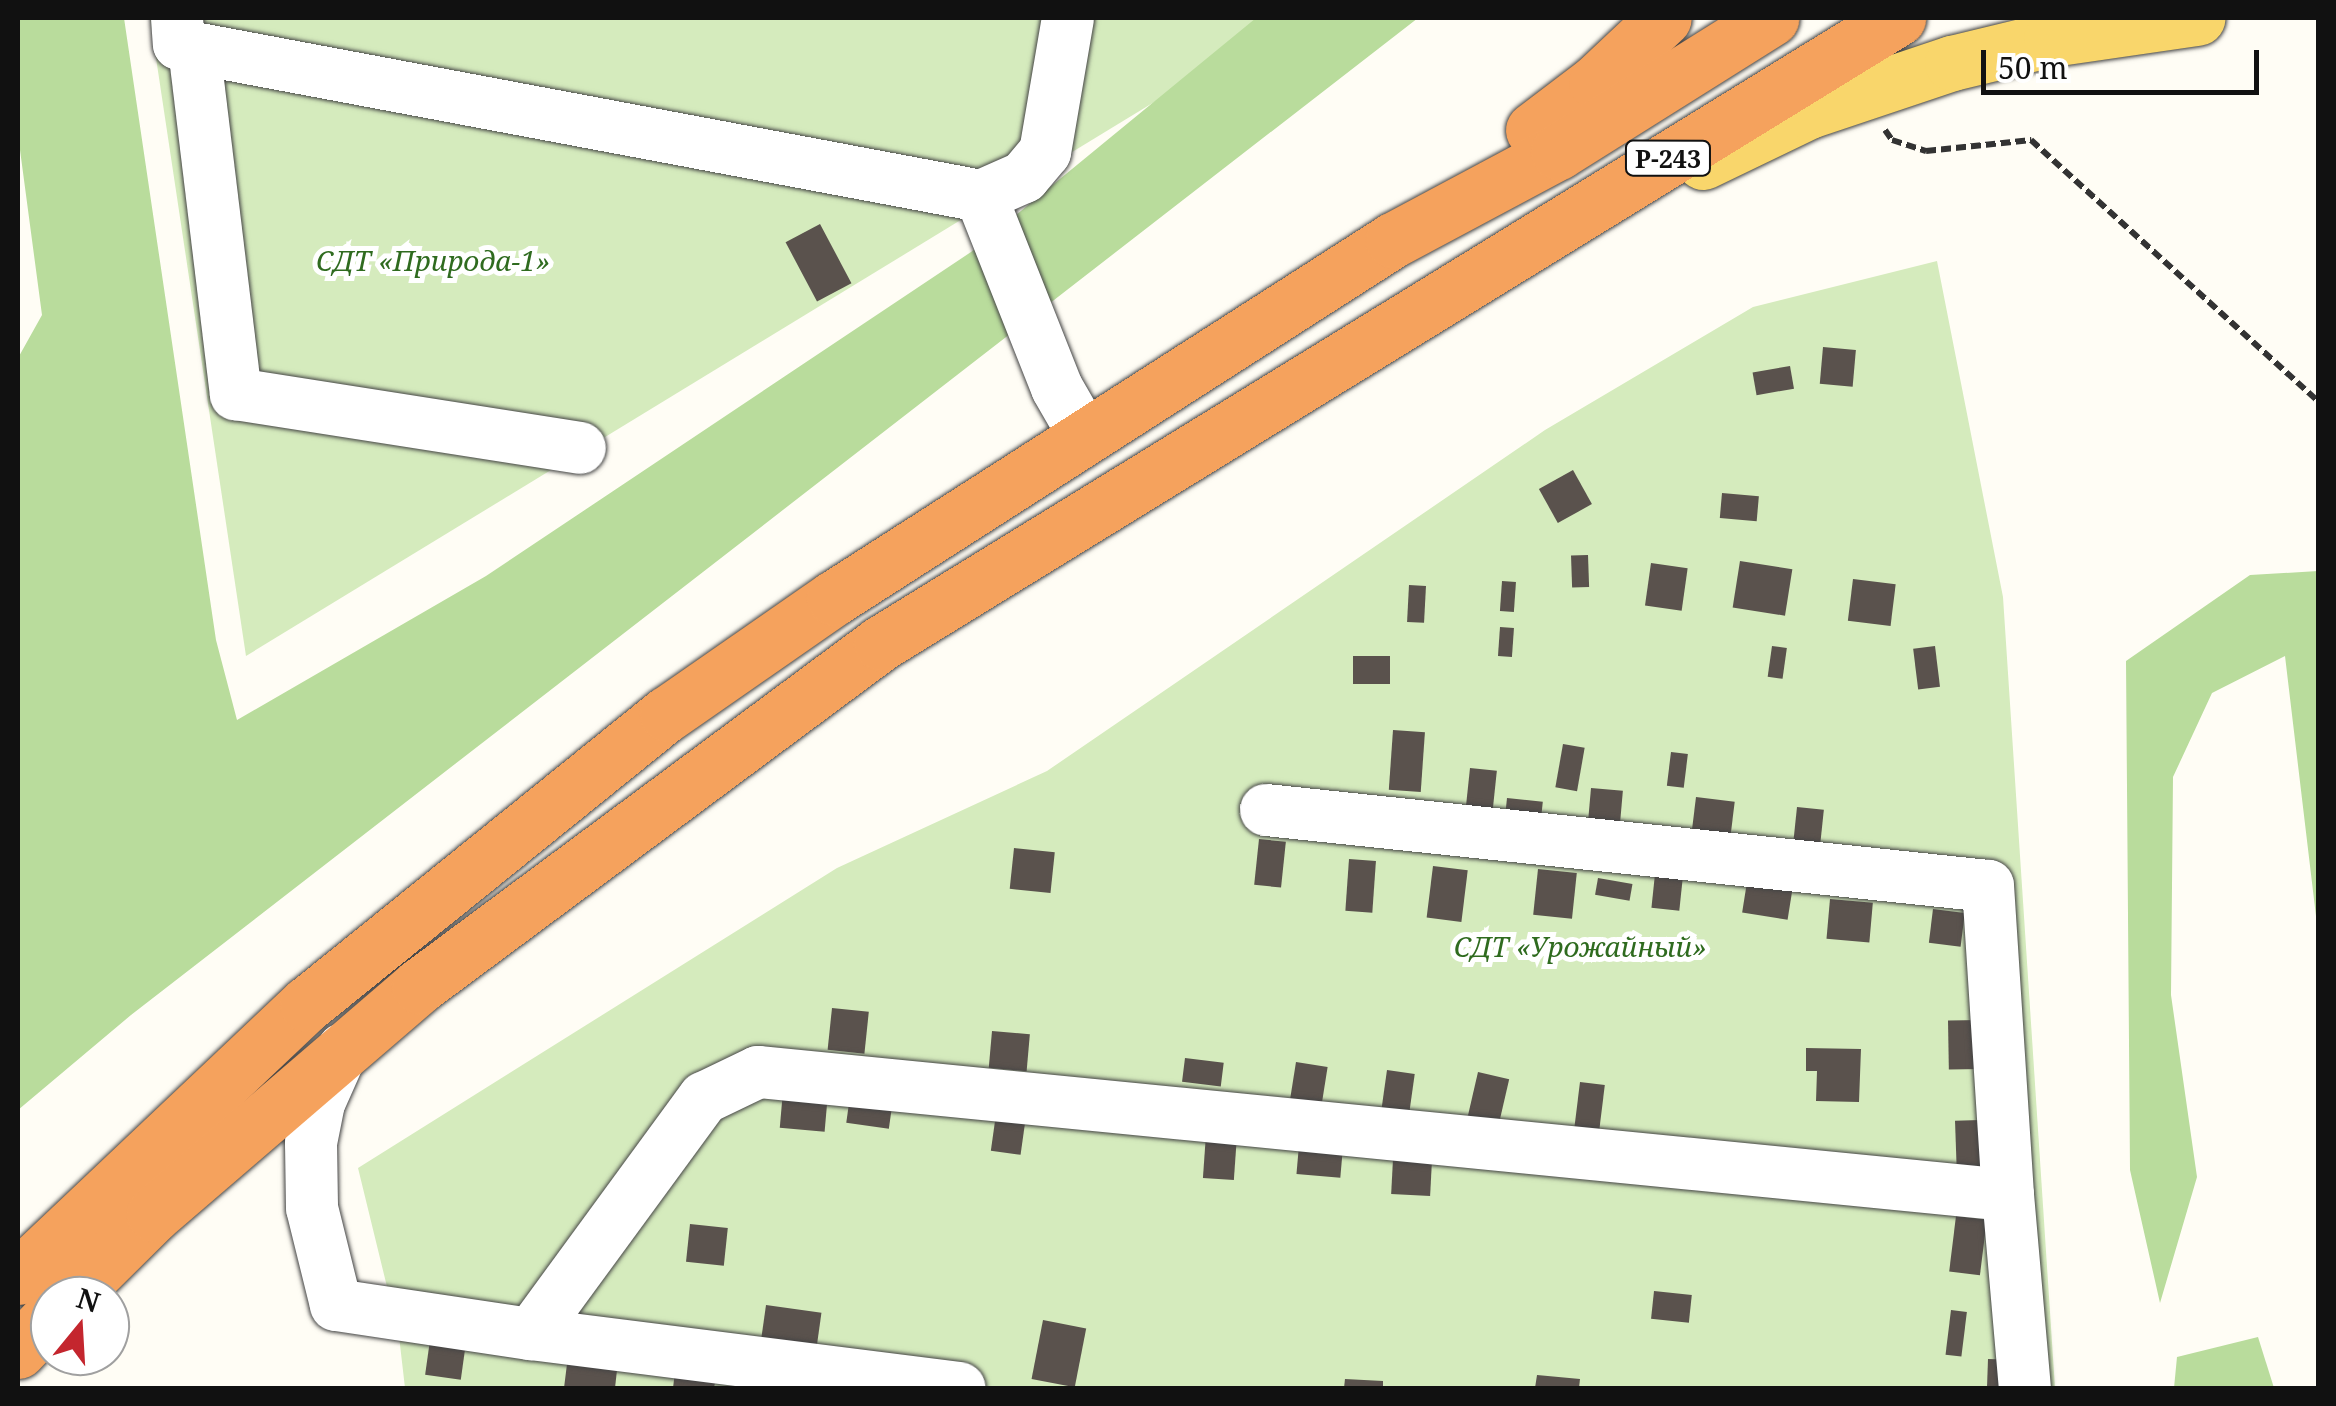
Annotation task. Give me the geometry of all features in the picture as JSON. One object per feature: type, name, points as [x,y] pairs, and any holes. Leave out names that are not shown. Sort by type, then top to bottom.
[{"type":"highway","points":[[18,1277],[195,1103],[533,817],[818,608],[1393,240],[1596,82],[1664,18]]},
{"type":"highway","name":"Р-243","points":[[1393,240],[1558,152],[1772,18]]},
{"type":"highway","name":"Р-243","points":[[1438,298],[1898,18]]},
{"type":"highway","points":[[91,1276],[154,1214],[342,1049],[590,854],[881,644],[1438,298]]},
{"type":"main road","name":"Р-243","points":[[1438,298],[1748,139],[1859,92],[2051,39],[2196,18]]},
{"type":"street","points":[[580,448],[236,394],[185,33],[982,196],[1024,177],[1045,152],[1068,18]]},
{"type":"street","points":[[982,196],[1057,388],[1084,435]]},
{"type":"street","points":[[1266,810],[1988,886],[2008,1196],[2026,1388]]},
{"type":"street","points":[[342,1049],[318,1103],[311,1143],[312,1208],[336,1305],[960,1388]]},
{"type":"street","points":[[532,1334],[704,1098],[758,1072],[2008,1196]]},
{"type":"path","points":[[1859,92],[1892,140],[1926,150],[2031,140],[2318,401]]},
{"type":"green space","points":[[18,18],[124,18],[216,640],[237,720],[486,576],[971,252],[1256,18],[1418,18],[131,1015],[18,1110],[18,358],[42,315],[18,135]]},
{"type":"green space","name":"СДТ «Природа-1»","points":[[150,18],[1292,18],[246,656]]},
{"type":"green space","name":"СДТ «Урожайный»","points":[[1937,261],[2003,597],[2055,1388],[405,1388],[399,1336],[358,1168],[837,868],[1047,771],[1545,430],[1753,307]]},
{"type":"green space","points":[[2318,571],[2318,933],[2285,656],[2212,693],[2173,777],[2171,995],[2197,1177],[2160,1303],[2130,1170],[2126,661],[2250,575]]},
{"type":"green space","points":[[2258,1337],[2274,1388],[2174,1388],[2177,1357]]},
{"type":"building","points":[[820,224],[851,283],[817,301],[786,242]]},
{"type":"building","points":[[1823,347],[1856,350],[1853,387],[1820,384]]},
{"type":"building","points":[[1790,366],[1794,389],[1757,395],[1753,373]]},
{"type":"building","points":[[1573,470],[1592,504],[1558,523],[1539,489]]},
{"type":"building","points":[[1722,493],[1759,496],[1757,521],[1720,518]]},
{"type":"building","points":[[1588,555],[1589,587],[1572,588],[1571,556]]},
{"type":"building","points":[[1740,561],[1792,569],[1785,616],[1733,607]]},
{"type":"building","points":[[1651,563],[1688,568],[1682,611],[1645,606]]},
{"type":"building","points":[[1853,579],[1896,584],[1891,626],[1848,621]]},
{"type":"building","points":[[1502,581],[1516,582],[1514,612],[1500,611]]},
{"type":"building","points":[[1409,585],[1426,586],[1424,623],[1407,622]]},
{"type":"building","points":[[1500,627],[1514,628],[1512,657],[1498,656]]},
{"type":"building","points":[[1772,646],[1787,648],[1783,679],[1768,677]]},
{"type":"building","points":[[1935,646],[1940,687],[1918,689],[1913,649]]},
{"type":"building","points":[[1353,656],[1390,656],[1390,684],[1353,684]]},
{"type":"building","points":[[1393,730],[1425,732],[1421,792],[1389,790]]},
{"type":"building","points":[[1563,744],[1585,748],[1577,791],[1555,787]]},
{"type":"building","points":[[1671,752],[1688,754],[1684,788],[1667,786]]},
{"type":"building","points":[[1470,768],[1497,771],[1493,811],[1466,808]]},
{"type":"building","points":[[1591,788],[1623,791],[1620,826],[1588,823]]},
{"type":"building","points":[[1696,797],[1735,802],[1730,841],[1691,837]]},
{"type":"building","points":[[1507,798],[1543,802],[1541,822],[1505,818]]},
{"type":"building","points":[[1797,807],[1824,810],[1819,853],[1793,850]]},
{"type":"building","points":[[1259,839],[1286,842],[1281,888],[1254,885]]},
{"type":"building","points":[[1014,848],[1055,852],[1050,893],[1010,889]]},
{"type":"building","points":[[1349,859],[1376,861],[1372,913],[1345,911]]},
{"type":"building","points":[[1433,866],[1468,870],[1461,922],[1427,918]]},
{"type":"building","points":[[1538,869],[1577,873],[1572,919],[1533,915]]},
{"type":"building","points":[[1655,874],[1683,877],[1679,911],[1651,908]]},
{"type":"building","points":[[1598,878],[1632,884],[1630,901],[1595,895]]},
{"type":"building","points":[[1747,882],[1792,889],[1788,920],[1742,913]]},
{"type":"building","points":[[1830,899],[1873,903],[1869,943],[1827,939]]},
{"type":"building","points":[[1933,909],[1965,913],[1961,947],[1929,943]]},
{"type":"building","points":[[832,1008],[869,1012],[864,1054],[828,1050]]},
{"type":"building","points":[[1980,1020],[1981,1069],[1949,1070],[1948,1021]]},
{"type":"building","points":[[992,1031],[1030,1034],[1027,1071],[989,1068]]},
{"type":"building","points":[[1806,1048],[1861,1049],[1859,1102],[1816,1101],[1817,1071],[1806,1071]]},
{"type":"building","points":[[1185,1058],[1224,1063],[1221,1087],[1182,1082]]},
{"type":"building","points":[[1296,1062],[1328,1067],[1321,1107],[1290,1102]]},
{"type":"building","points":[[1387,1070],[1415,1074],[1408,1122],[1380,1119]]},
{"type":"building","points":[[1478,1072],[1509,1079],[1498,1129],[1467,1122]]},
{"type":"building","points":[[1580,1082],[1605,1085],[1598,1137],[1574,1134]]},
{"type":"building","points":[[851,1089],[894,1095],[889,1129],[846,1123]]},
{"type":"building","points":[[783,1091],[828,1095],[825,1132],[780,1128]]},
{"type":"building","points":[[996,1114],[1026,1118],[1021,1155],[991,1151]]},
{"type":"building","points":[[1980,1120],[1982,1177],[1957,1178],[1955,1121]]},
{"type":"building","points":[[1206,1134],[1237,1136],[1234,1180],[1203,1178]]},
{"type":"building","points":[[1299,1145],[1343,1149],[1340,1178],[1296,1174]]},
{"type":"building","points":[[1393,1159],[1432,1161],[1430,1196],[1391,1194]]},
{"type":"building","points":[[1956,1216],[1987,1220],[1980,1275],[1949,1272]]},
{"type":"building","points":[[690,1224],[728,1228],[724,1266],[686,1262]]},
{"type":"building","points":[[1654,1291],[1692,1295],[1689,1323],[1651,1319]]},
{"type":"building","points":[[766,1305],[821,1313],[816,1354],[760,1347]]},
{"type":"building","points":[[1951,1310],[1967,1312],[1961,1357],[1946,1355]]},
{"type":"building","points":[[1043,1320],[1086,1328],[1075,1387],[1032,1379]]},
{"type":"building","points":[[430,1340],[466,1345],[461,1380],[425,1375]]},
{"type":"building","points":[[568,1356],[618,1361],[615,1388],[564,1388]]},
{"type":"building","points":[[1988,1359],[2013,1360],[2012,1388],[1987,1388]]},
{"type":"building","points":[[675,1372],[716,1377],[714,1388],[673,1388]]},
{"type":"building","points":[[1537,1375],[1580,1379],[1579,1388],[1535,1388]]},
{"type":"building","points":[[1345,1379],[1383,1381],[1383,1388],[1344,1388]]}]
